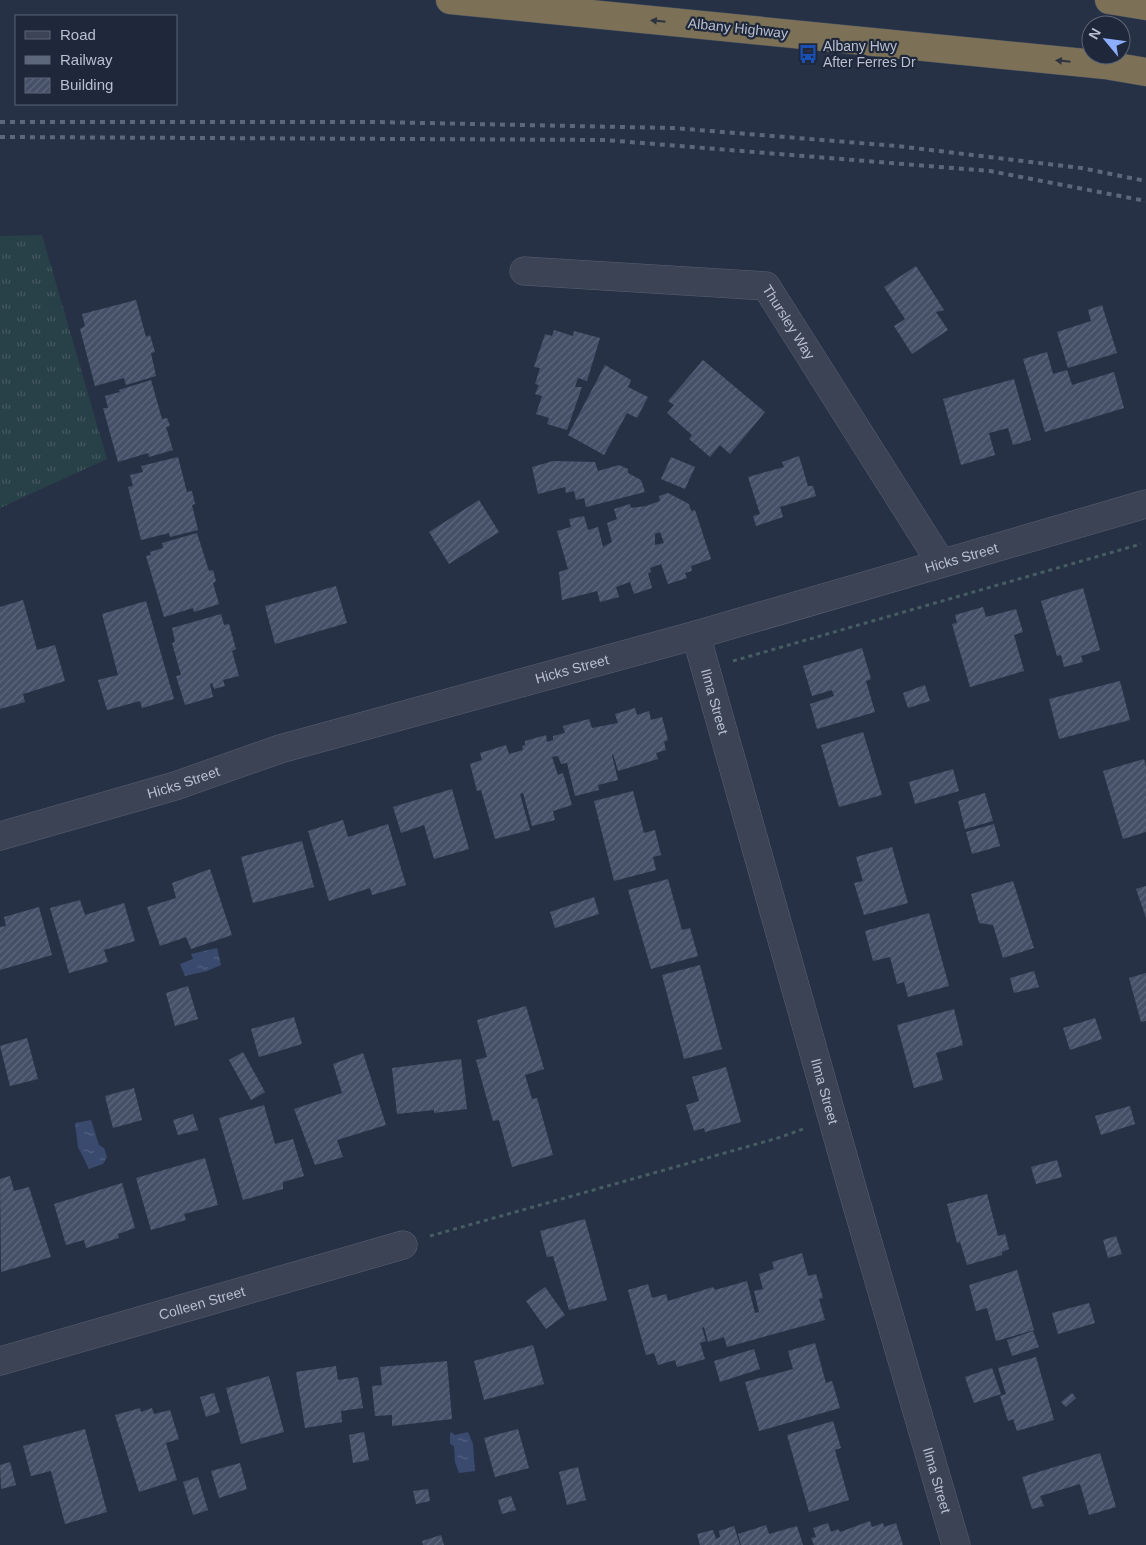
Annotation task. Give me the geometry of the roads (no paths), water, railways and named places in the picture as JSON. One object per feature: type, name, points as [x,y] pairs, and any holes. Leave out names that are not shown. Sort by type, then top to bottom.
[{"type":"highway","name":"Albany Highway","points":[[450,0],[1105,65],[1146,72]]},
{"type":"highway","points":[[1109,0],[1146,6]]},
{"type":"street","name":"Thursley Way","points":[[524,271],[766,286],[940,563]]},
{"type":"street","name":"Hicks Street","points":[[0,836],[176,786],[280,749],[696,635],[1146,504]]},
{"type":"street","name":"Ilma Street","points":[[696,635],[832,1119],[956,1545]]},
{"type":"street","name":"Colleen Street","points":[[0,1361],[403,1245]]},
{"type":"water","points":[[217,948],[221,965],[207,971],[185,976],[180,964],[193,959],[191,954]]},
{"type":"water","points":[[91,1120],[99,1145],[104,1148],[107,1157],[103,1164],[89,1169],[78,1147],[75,1123]]},
{"type":"water","points":[[451,1432],[455,1435],[468,1432],[473,1444],[475,1471],[459,1473],[455,1462],[454,1446],[450,1444]]},
{"type":"railway","points":[[0,122],[374,122],[673,128],[897,146],[1081,168],[1146,181]]},
{"type":"railway","points":[[0,137],[605,140],[990,171],[1146,201]]},
{"type":"place","name":"Albany Hwy After Ferres Dr","points":[[808,54]]}]
